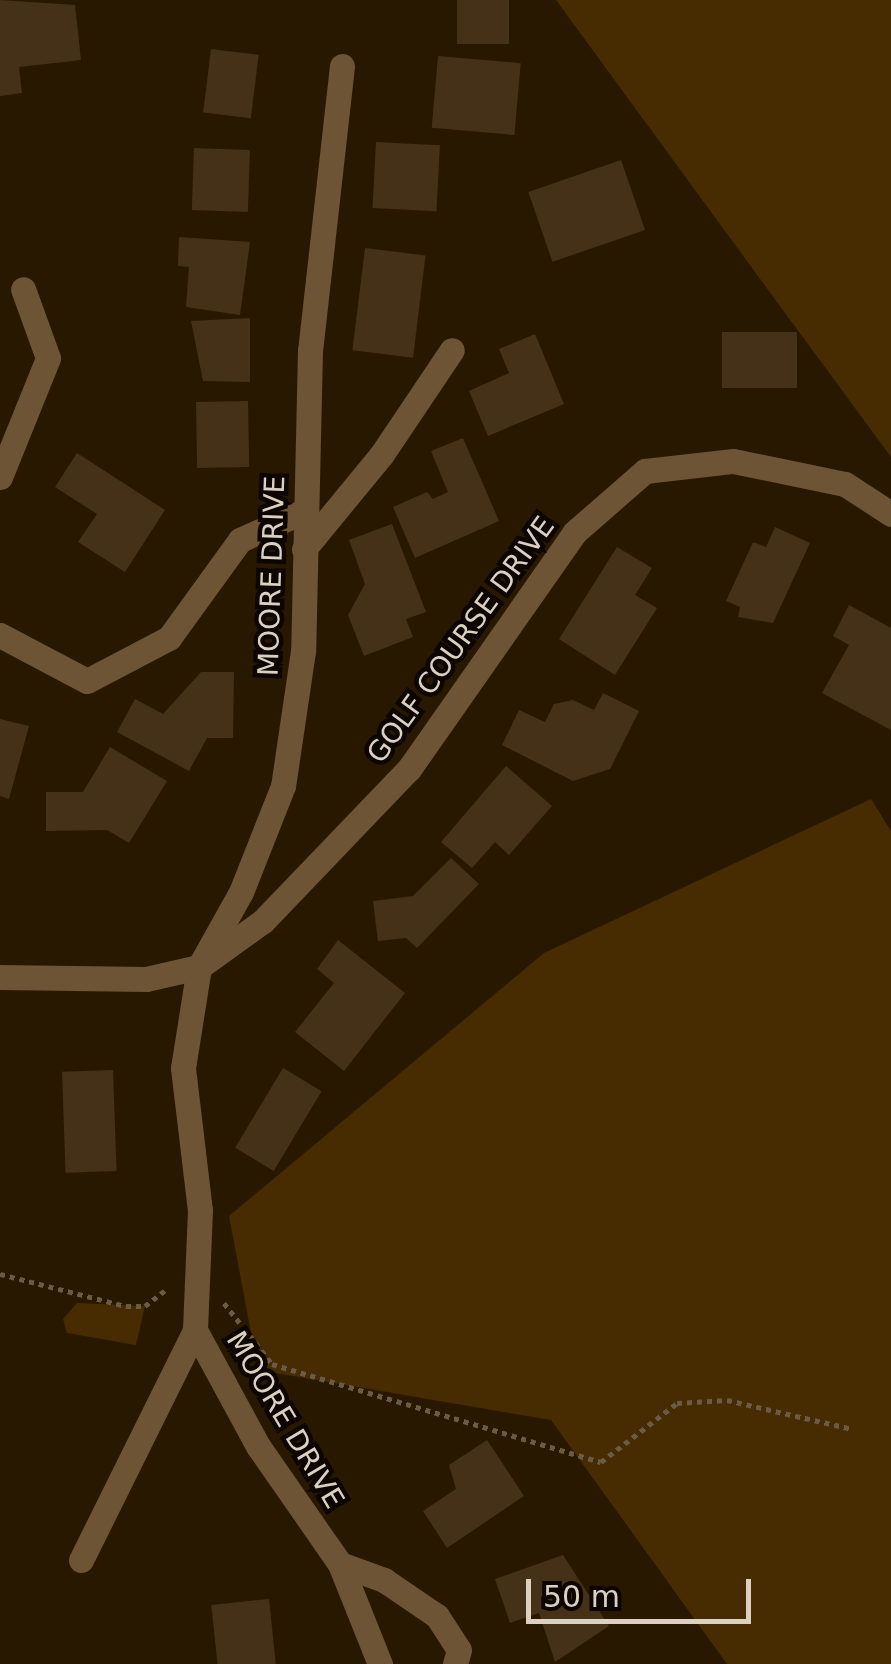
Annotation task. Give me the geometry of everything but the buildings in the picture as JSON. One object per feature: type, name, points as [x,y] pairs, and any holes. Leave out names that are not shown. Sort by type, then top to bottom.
[{"type":"street","name":"MOORE DRIVE","points":[[342,66],[310,350],[303,652],[283,786],[240,892],[199,967],[183,1068],[200,1210],[195,1330],[258,1446],[340,1564],[380,1664]]},
{"type":"street","points":[[0,477],[48,358],[23,288]]},
{"type":"street","points":[[304,549],[382,454],[452,350]]},
{"type":"street","name":"GOLF COURSE DRIVE","points":[[0,977],[146,979],[199,967],[263,922],[410,769],[575,532],[645,472],[733,461],[845,484],[891,514]]},
{"type":"street","points":[[0,635],[87,681],[169,638],[240,540],[304,512]]},
{"type":"street","points":[[81,1560],[195,1330]]},
{"type":"street","points":[[340,1564],[384,1580],[438,1616],[459,1650],[455,1664]]},
{"type":"path","points":[[0,1274],[145,1306],[196,1266],[272,1364],[601,1462],[678,1403],[728,1400],[853,1429]]},
{"type":"shaded area","points":[[556,0],[891,0],[891,457],[766,287]]},
{"type":"shaded area","points":[[871,799],[891,831],[891,1664],[727,1664],[551,1420],[258,1370],[229,1216],[544,953]]},
{"type":"shaded area","points":[[77,1303],[145,1306],[136,1345],[67,1333],[63,1319]]}]
